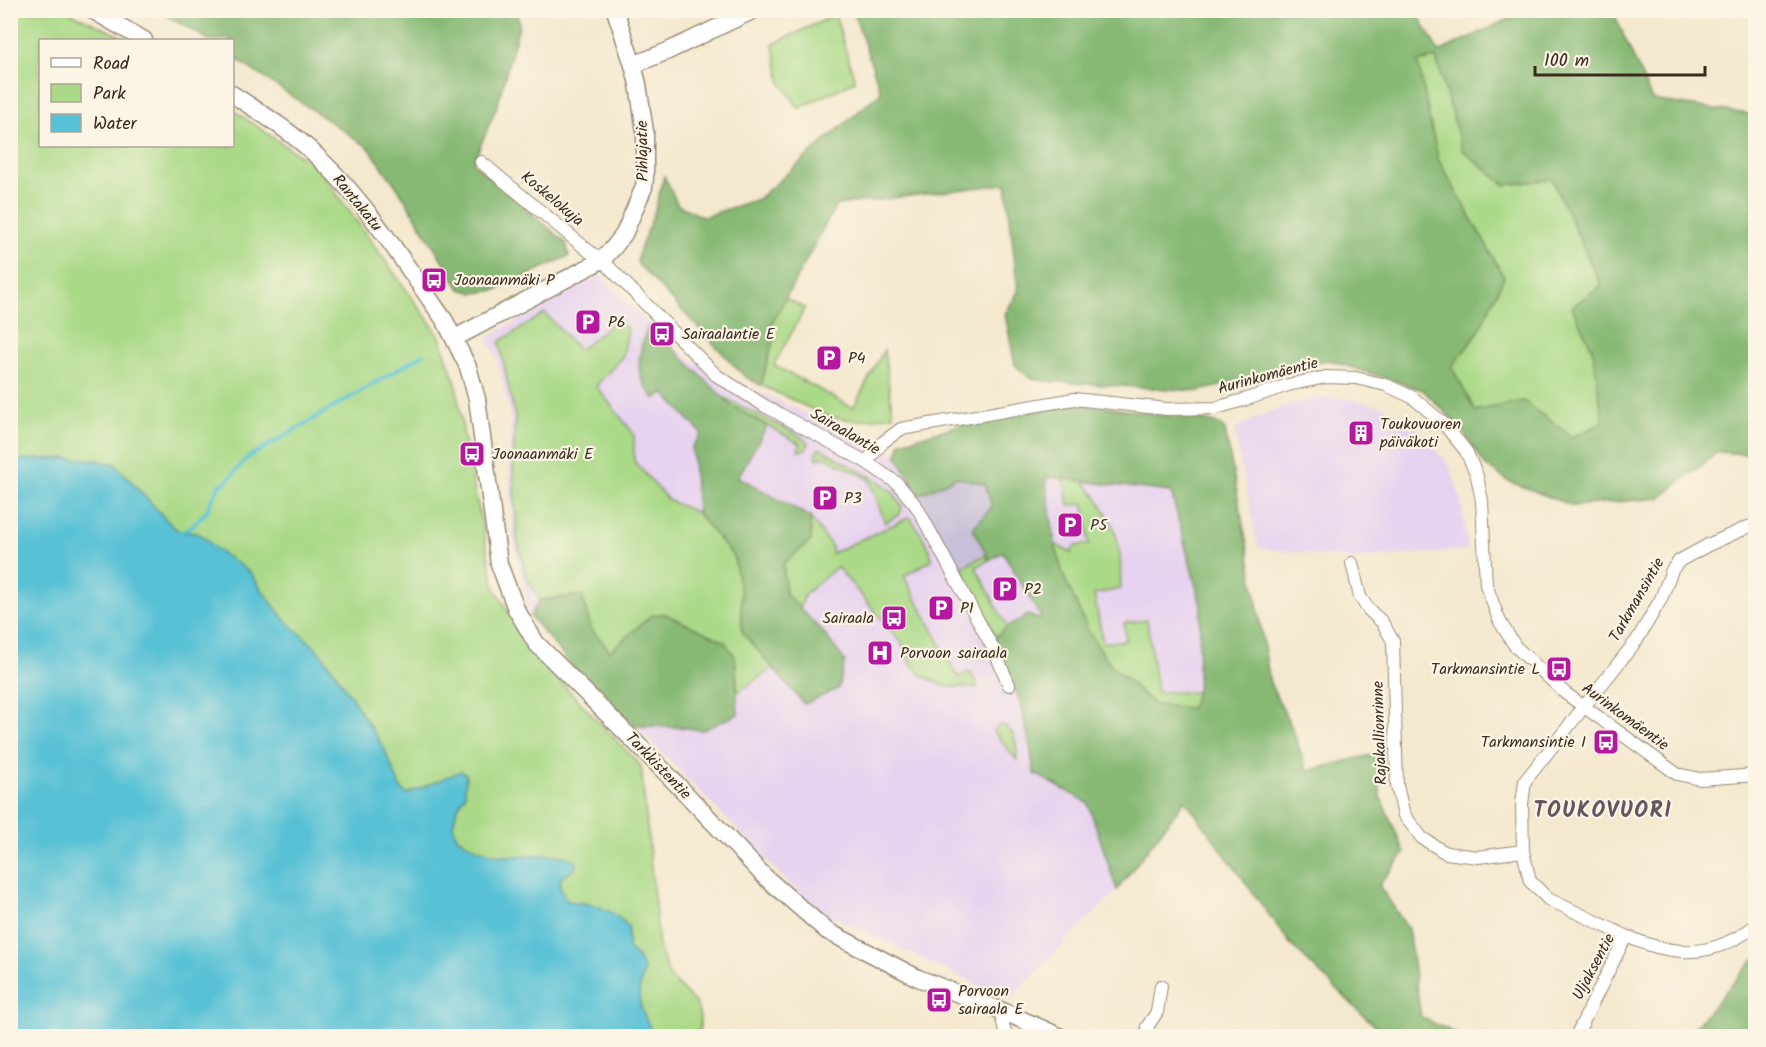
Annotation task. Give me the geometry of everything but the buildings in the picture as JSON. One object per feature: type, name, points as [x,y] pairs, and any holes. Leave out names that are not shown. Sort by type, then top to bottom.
[{"type":"street","points":[[92,10],[142,39]]},
{"type":"street","name":"Pihlajatie","points":[[455,338],[602,260],[624,234],[644,187],[645,132],[633,65],[615,10]]},
{"type":"street","points":[[633,65],[754,10]]},
{"type":"street","name":"Rantakatu","points":[[234,95],[280,126],[309,149],[354,195],[446,321],[455,338]]},
{"type":"street","name":"Koskelokuja","points":[[481,162],[602,260]]},
{"type":"street","name":"Sairaalantie","points":[[602,260],[717,375],[765,406],[866,462],[897,483],[917,507],[996,652],[1009,684]]},
{"type":"street","name":"Tarkkistentie","points":[[455,338],[468,367],[477,399],[499,564],[516,609],[536,643],[668,775],[765,877],[827,930],[918,978],[1059,1036]]},
{"type":"street","name":"Aurinkomäentie","points":[[866,462],[883,442],[901,429],[1074,399],[1167,409],[1216,408],[1288,385],[1326,377],[1356,378],[1386,385],[1412,397],[1443,423],[1466,451],[1477,476],[1482,501],[1486,585],[1500,622],[1515,646],[1565,693],[1677,774],[1700,779],[1755,775]]},
{"type":"street","name":"Tarkmansintie","points":[[1626,936],[1548,899],[1530,881],[1523,851],[1521,804],[1525,782],[1637,640],[1661,599],[1672,570],[1679,561],[1708,545],[1755,526]]},
{"type":"street","name":"Rajakallionrinne","points":[[1352,562],[1360,597],[1369,610],[1382,622],[1393,641],[1397,786],[1404,815],[1422,838],[1446,853],[1478,857],[1523,851]]},
{"type":"street","name":"Uljaksentie","points":[[1576,1036],[1626,936],[1676,951],[1691,952],[1721,946],[1743,935],[1755,925]]},
{"type":"street","points":[[1150,1036],[1147,1027],[1157,1012],[1161,986]]},
{"type":"street","points":[[1000,1010],[1006,1036]]},
{"type":"shaded area","name":"Porvoon sairaala","points":[[600,275],[649,325],[687,358],[897,456],[1171,492],[1201,605],[1197,692],[1117,890],[1009,1000],[815,910],[636,726],[593,691],[530,616],[513,539],[509,468],[511,419],[497,360],[487,338]]},
{"type":"shaded area","points":[[1333,397],[1384,407],[1413,423],[1449,465],[1461,499],[1468,550],[1352,559],[1258,548],[1235,433],[1236,428],[1294,403]]},
{"type":"shaded area","points":[[957,477],[985,484],[992,507],[973,528],[985,555],[959,569],[919,495]]},
{"type":"green space","points":[[10,11],[67,11],[127,39],[39,39],[39,147],[234,147],[234,111],[318,168],[439,335],[456,384],[465,444],[495,588],[530,650],[641,766],[659,946],[669,976],[696,1004],[700,1016],[701,1036],[11,1036]]},
{"type":"green space","points":[[158,11],[518,11],[519,26],[497,106],[473,163],[566,243],[569,256],[496,290],[475,293],[460,289],[401,193],[369,148],[234,58],[234,39],[207,39]]},
{"type":"green space","points":[[853,11],[1416,11],[1439,52],[1525,11],[1613,11],[1652,100],[1755,115],[1755,455],[1718,452],[1660,498],[1573,506],[1508,481],[1485,465],[1460,427],[1423,390],[1328,360],[1199,391],[1045,381],[1029,377],[1015,365],[1005,314],[1018,292],[1006,184],[836,205],[771,325],[773,341],[761,385],[745,377],[637,263],[664,176],[678,205],[703,217],[758,199],[881,92]],"holes":[[[1436,58],[1462,150],[1505,185],[1552,179],[1601,285],[1572,307],[1593,351],[1603,423],[1573,437],[1523,401],[1475,411],[1452,367],[1479,331],[1504,277],[1438,159],[1418,62]]]},
{"type":"green space","points":[[835,15],[855,81],[799,108],[781,83],[773,44]]},
{"type":"green space","points":[[1436,58],[1463,150],[1505,185],[1552,179],[1601,286],[1572,307],[1593,351],[1603,423],[1572,437],[1523,401],[1475,411],[1451,367],[1477,335],[1504,277],[1438,159],[1417,62]]},
{"type":"green space","points":[[785,298],[805,308],[774,365],[853,408],[884,350],[893,415],[858,421],[826,416],[761,385],[773,341],[771,325]]},
{"type":"green space","points":[[545,313],[579,350],[618,319],[628,330],[623,356],[596,386],[634,434],[634,461],[668,500],[697,513],[734,557],[741,595],[742,632],[773,668],[738,692],[735,656],[665,614],[652,615],[610,651],[591,629],[582,595],[540,600],[525,574],[517,538],[513,468],[515,417],[499,342]]},
{"type":"green space","points":[[649,325],[732,406],[767,426],[738,477],[810,517],[811,541],[783,564],[786,594],[822,631],[845,661],[838,689],[804,704],[742,632],[741,595],[734,557],[697,513],[692,447],[702,434],[664,393],[654,399],[641,378],[640,351]]},
{"type":"green space","points":[[723,397],[800,436],[809,443],[806,449],[798,450],[801,444],[732,406]]},
{"type":"green space","points":[[1081,404],[1208,421],[1219,424],[1225,430],[1270,683],[1293,730],[1307,771],[1379,753],[1380,796],[1405,853],[1379,885],[1408,929],[1421,1017],[1461,1036],[1385,1036],[1292,946],[1185,800],[1117,890],[1088,803],[1034,773],[1021,704],[994,638],[1007,627],[1028,615],[1038,619],[1041,617],[1003,552],[989,560],[973,528],[992,507],[985,484],[957,477],[919,495],[897,456],[901,442],[971,422]],"holes":[[[1048,477],[1171,492],[1201,605],[1197,692],[1191,708],[1155,705],[1110,664],[1089,633],[1062,572],[1055,544],[1046,482]]]},
{"type":"green space","points":[[820,448],[893,492],[902,507],[900,514],[885,523],[869,479],[824,456],[818,459],[816,452]]},
{"type":"green space","points":[[1058,452],[1098,499],[1117,540],[1121,589],[1094,594],[1103,643],[1126,640],[1124,623],[1147,620],[1157,692],[1197,692],[1191,709],[1155,705],[1110,664],[1089,633],[1062,572],[1055,544],[1071,553],[1074,546],[1089,544],[1084,504],[1069,505]]},
{"type":"green space","points":[[810,517],[832,547],[832,553],[910,517],[928,545],[932,560],[904,576],[958,677],[970,672],[978,686],[976,688],[943,686],[921,675],[912,665],[901,642],[837,567],[805,594],[799,610],[786,594],[783,564],[811,541]]},
{"type":"green space","points":[[985,555],[989,560],[976,567],[1007,627],[996,637],[959,569]]},
{"type":"green space","points":[[582,595],[591,629],[610,651],[652,615],[665,614],[724,641],[735,656],[738,714],[703,730],[636,726],[593,691],[530,616],[540,600]]},
{"type":"green space","points":[[1000,725],[1013,734],[1017,760],[993,731]]},
{"type":"green space","points":[[1755,958],[1755,1036],[1687,1036]]},
{"type":"water","points":[[67,458],[115,464],[173,527],[181,532],[197,533],[203,536],[216,549],[251,573],[284,619],[315,647],[333,669],[384,748],[401,789],[407,794],[461,771],[466,774],[465,795],[457,809],[453,825],[457,837],[477,848],[499,855],[560,855],[577,862],[571,872],[561,877],[560,887],[567,901],[600,907],[614,914],[628,926],[628,948],[638,958],[644,970],[639,997],[640,1004],[654,1036],[11,1036],[11,460]]},
{"type":"waterway","points":[[181,532],[190,528],[206,512],[219,486],[227,481],[247,458],[424,354]]},
{"type":"place","name":"Joonaanmäki P","points":[[434,280]]},
{"type":"place","name":"P6","points":[[588,322]]},
{"type":"place","name":"Sairaalantie E","points":[[662,334]]},
{"type":"place","name":"P4","points":[[829,358]]},
{"type":"place","name":"Toukovuoren päiväkoti","points":[[1361,433]]},
{"type":"place","name":"Joonaanmäki E","points":[[472,454]]},
{"type":"place","name":"P3","points":[[825,498]]},
{"type":"place","name":"P5","points":[[1070,525]]},
{"type":"place","name":"P2","points":[[1005,589]]},
{"type":"place","name":"P1","points":[[941,608]]},
{"type":"place","name":"Sairaala","points":[[894,618]]},
{"type":"place","name":"Porvoon sairaala","points":[[880,653]]},
{"type":"place","name":"Tarkmansintie L","points":[[1559,669]]},
{"type":"place","name":"Tarkmansintie I","points":[[1606,742]]},
{"type":"place","name":"Porvoon sairaala E","points":[[939,1000]]},
{"type":"district","name":"TOUKOVUORI","points":[[1603,811]]}]
